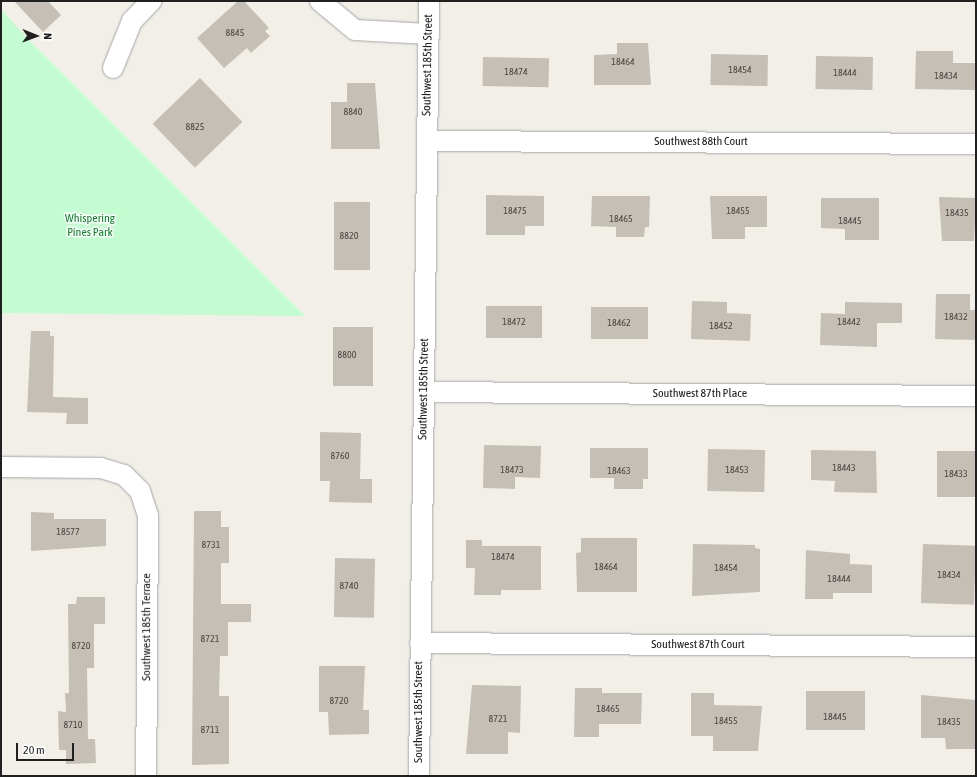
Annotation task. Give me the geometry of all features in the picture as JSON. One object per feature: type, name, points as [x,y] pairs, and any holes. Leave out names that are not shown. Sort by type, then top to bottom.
[{"type":"street","points":[[113,68],[132,21],[151,1]]},
{"type":"street","points":[[320,1],[355,30],[428,34]]},
{"type":"street","name":"Southwest 185th Street","points":[[419,776],[429,1]]},
{"type":"street","name":"Southwest 88th Court","points":[[427,140],[976,144]]},
{"type":"street","name":"Southwest 87th Place","points":[[424,392],[976,396]]},
{"type":"street","name":"Southwest 185th Terrace","points":[[1,467],[101,468],[133,482],[148,515],[146,776]]},
{"type":"street","name":"Southwest 87th Court","points":[[420,643],[976,647]]},
{"type":"green space","name":"Whispering Pines Park","points":[[1,9],[28,39],[305,316],[1,313]]},
{"type":"building","points":[[14,1],[48,1],[61,15],[43,32]]},
{"type":"building","points":[[238,1],[244,1],[269,28],[265,31],[270,36],[251,53],[247,48],[224,68],[197,38]]},
{"type":"building","points":[[617,43],[648,43],[651,85],[594,85],[594,55],[617,54]]},
{"type":"building","points":[[916,51],[953,51],[953,63],[976,63],[976,90],[915,89]]},
{"type":"building","points":[[711,54],[768,55],[767,86],[710,85]]},
{"type":"building","points":[[816,56],[873,57],[872,90],[815,89]]},
{"type":"building","points":[[483,57],[549,58],[548,87],[482,86]]},
{"type":"building","points":[[200,78],[242,122],[195,168],[153,124]]},
{"type":"building","points":[[347,83],[375,83],[380,149],[331,149],[331,102],[347,102]]},
{"type":"building","points":[[486,195],[544,196],[544,226],[525,226],[525,235],[486,235]]},
{"type":"building","points":[[592,196],[650,196],[649,227],[645,227],[644,237],[616,237],[616,227],[591,226]]},
{"type":"building","points":[[710,196],[767,196],[767,227],[745,227],[745,239],[712,239]]},
{"type":"building","points":[[939,197],[976,198],[974,241],[942,241]]},
{"type":"building","points":[[821,198],[879,198],[879,240],[845,240],[845,229],[821,228]]},
{"type":"building","points":[[334,202],[370,202],[370,270],[334,270]]},
{"type":"building","points":[[936,294],[970,294],[970,310],[976,310],[976,340],[935,339]]},
{"type":"building","points":[[692,301],[727,302],[727,313],[751,314],[750,341],[691,339]]},
{"type":"building","points":[[845,302],[902,303],[902,323],[877,323],[877,347],[820,345],[821,313],[845,314]]},
{"type":"building","points":[[486,306],[542,306],[542,338],[486,338]]},
{"type":"building","points":[[591,307],[648,307],[648,339],[591,339]]},
{"type":"building","points":[[333,327],[373,327],[373,386],[333,386]]},
{"type":"building","points":[[31,331],[50,331],[50,336],[54,336],[53,397],[88,398],[88,424],[66,424],[67,413],[27,412]]},
{"type":"building","points":[[320,432],[361,433],[360,479],[372,479],[372,503],[329,502],[330,481],[320,481]]},
{"type":"building","points":[[484,445],[541,446],[540,478],[515,477],[515,489],[483,488]]},
{"type":"building","points":[[590,448],[648,448],[648,479],[643,479],[643,489],[614,489],[614,478],[590,478]]},
{"type":"building","points":[[708,449],[765,450],[764,492],[707,491]]},
{"type":"building","points":[[811,450],[876,451],[877,493],[834,492],[835,481],[811,480]]},
{"type":"building","points":[[937,451],[976,451],[976,497],[937,497]]},
{"type":"building","points":[[194,511],[221,511],[221,527],[229,527],[229,563],[221,563],[221,604],[251,604],[251,622],[228,622],[228,656],[220,656],[219,696],[229,696],[229,764],[192,765]]},
{"type":"building","points":[[31,512],[54,513],[54,519],[106,519],[106,546],[31,551]]},
{"type":"building","points":[[581,538],[637,538],[637,592],[577,592],[576,553],[581,552]]},
{"type":"building","points":[[466,540],[482,540],[482,546],[541,546],[541,590],[501,590],[501,595],[474,595],[475,568],[466,568]]},
{"type":"building","points":[[693,544],[755,545],[755,548],[760,549],[760,592],[692,596]]},
{"type":"building","points":[[923,544],[976,546],[974,605],[921,603]]},
{"type":"building","points":[[806,550],[850,554],[850,564],[872,565],[872,593],[833,593],[833,599],[805,599]]},
{"type":"building","points":[[335,558],[375,559],[374,618],[334,617]]},
{"type":"building","points":[[77,597],[105,597],[105,624],[94,624],[94,668],[87,668],[88,739],[95,739],[96,763],[66,764],[66,750],[59,750],[58,711],[66,712],[65,693],[69,693],[68,604],[76,604]]},
{"type":"building","points":[[319,666],[365,666],[363,710],[369,710],[369,734],[329,735],[328,712],[319,712]]},
{"type":"building","points":[[472,685],[521,686],[520,733],[508,732],[508,754],[466,754]]},
{"type":"building","points":[[575,688],[602,688],[602,693],[642,693],[641,724],[599,724],[599,737],[574,737]]},
{"type":"building","points":[[806,691],[865,691],[865,730],[806,730]]},
{"type":"building","points":[[691,693],[714,693],[714,705],[762,706],[758,751],[713,751],[713,736],[691,736]]},
{"type":"building","points":[[921,695],[976,700],[976,749],[946,749],[945,738],[921,738]]}]
